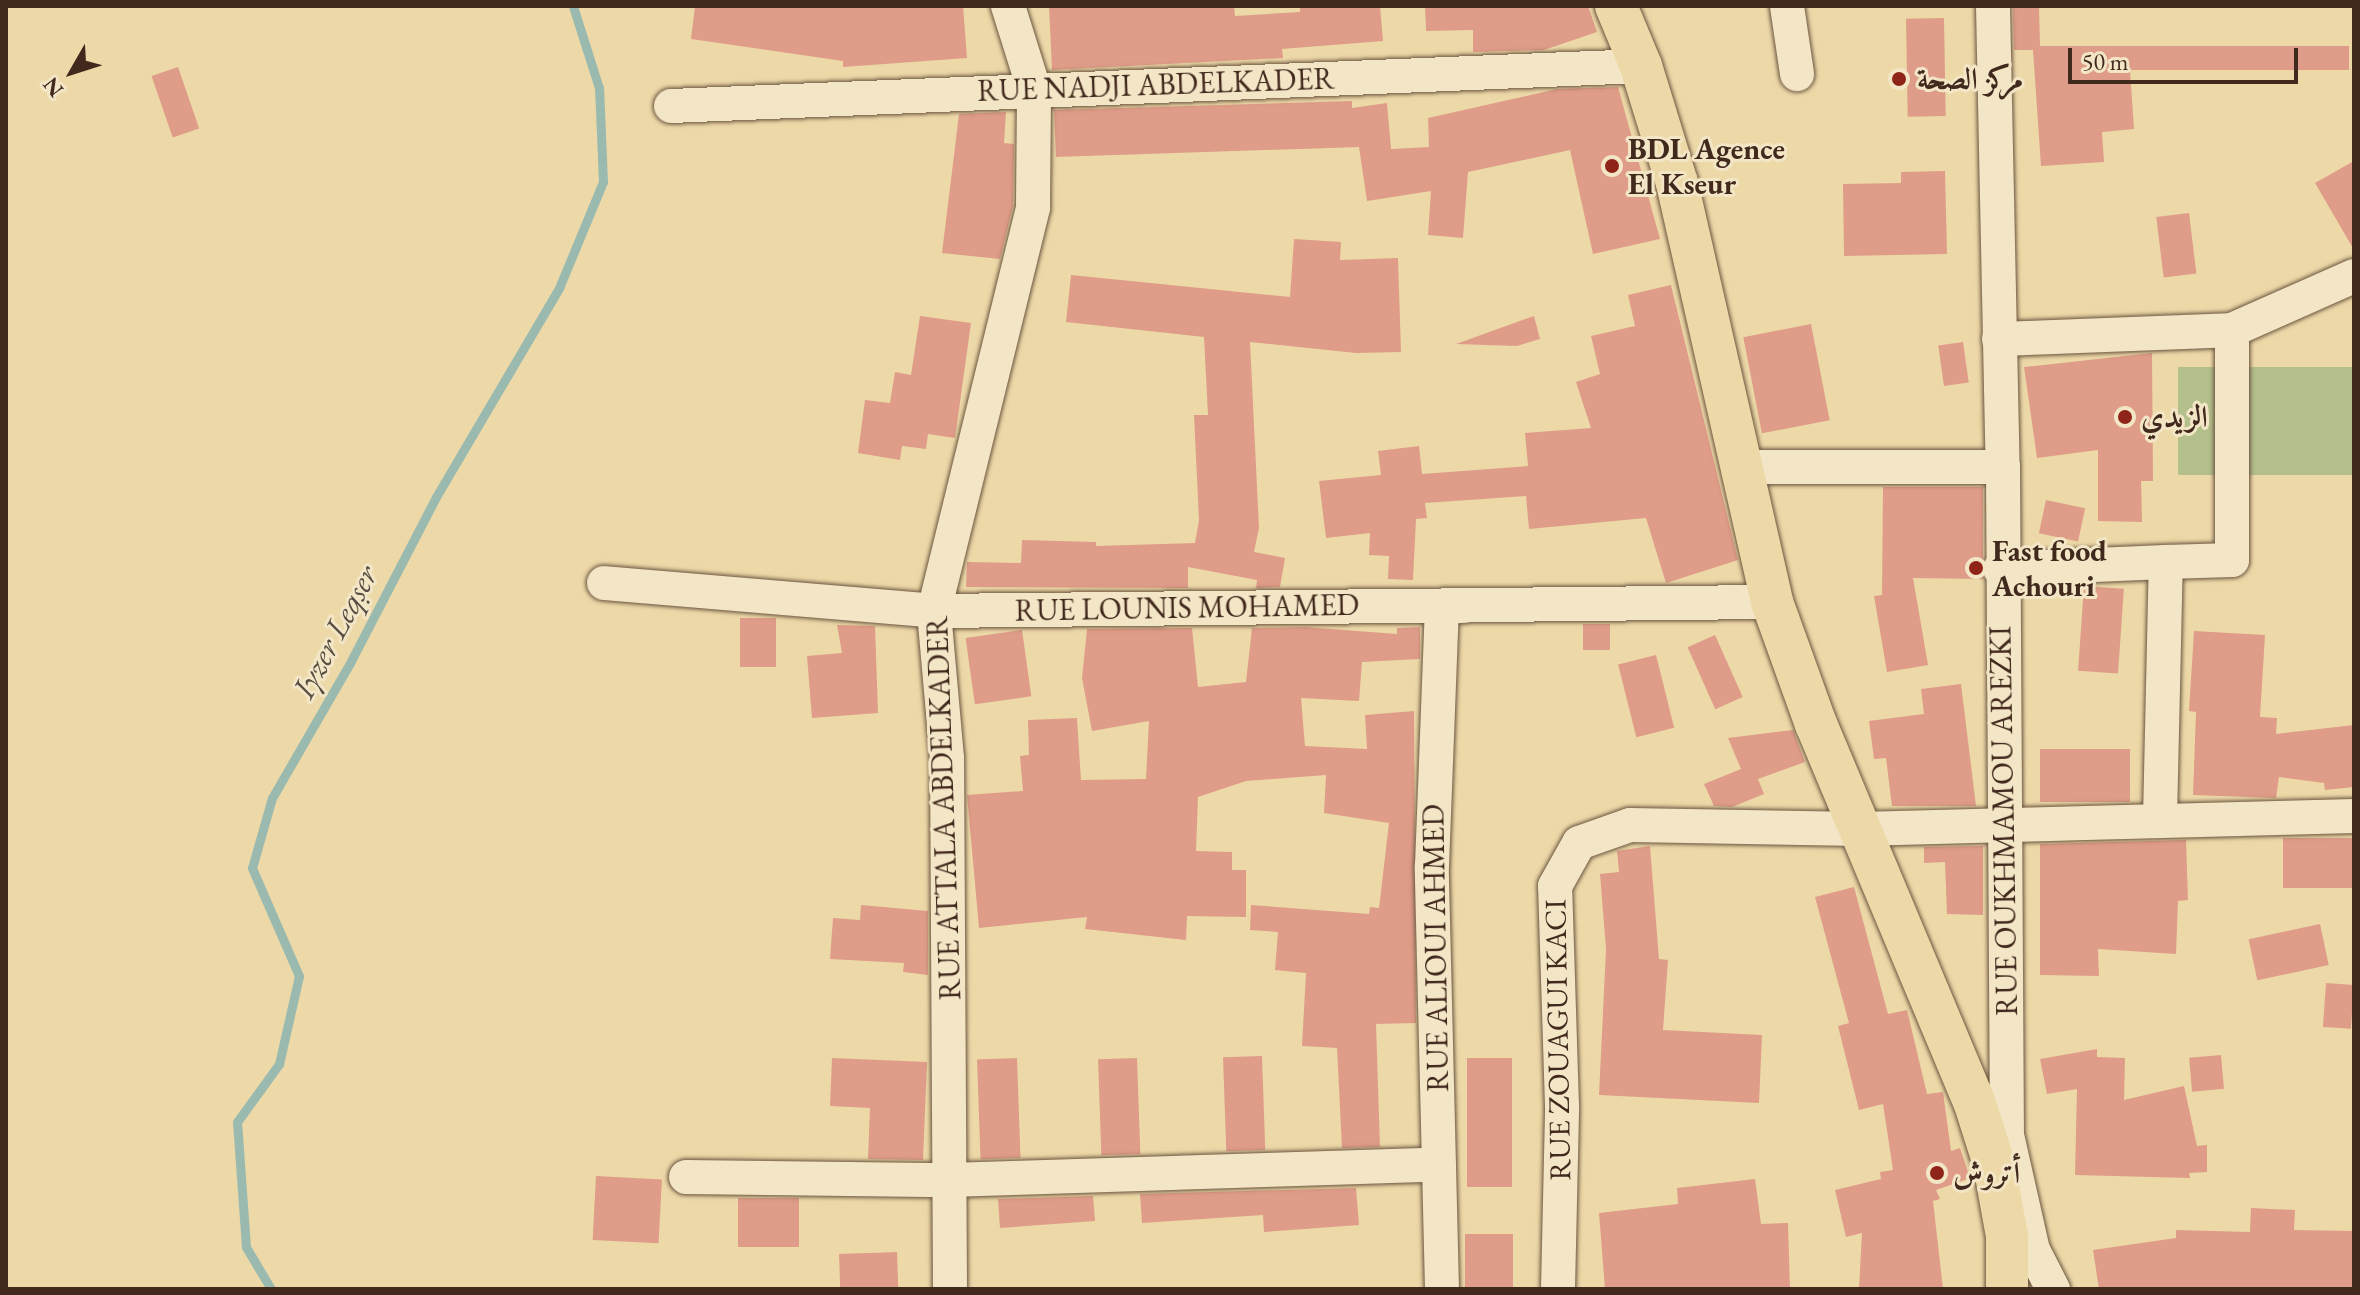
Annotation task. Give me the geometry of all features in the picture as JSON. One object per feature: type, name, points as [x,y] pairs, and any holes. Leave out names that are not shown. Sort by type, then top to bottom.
[{"type":"main road","points":[[1616,6],[1641,66],[1677,183],[1772,602],[1859,829],[1974,1101],[2004,1221],[2007,1289]]},
{"type":"street","name":"RUE ATTALA ABDELKADER","points":[[950,1289],[947,758],[934,611],[1033,208],[1034,89],[1008,6]]},
{"type":"street","points":[[1787,6],[1797,74]]},
{"type":"street","name":"RUE OUKHMAMOU AREZKI","points":[[1993,6],[2003,467],[2000,569],[2006,828],[2007,1135],[2033,1250],[2053,1289]]},
{"type":"street","name":"RUE NADJI ABDELKADER","points":[[671,106],[1641,66]]},
{"type":"street","points":[[1999,339],[2232,330],[2354,276]]},
{"type":"street","points":[[2000,569],[2232,560],[2232,330]]},
{"type":"street","points":[[1742,467],[2003,467]]},
{"type":"street","points":[[2160,819],[2166,562]]},
{"type":"street","name":"RUE LOUNIS MOHAMED","points":[[604,583],[934,611],[1772,602]]},
{"type":"street","name":"RUE ALIOUI AHMED","points":[[1442,1289],[1432,866],[1442,607],[1772,602]]},
{"type":"street","name":"RUE ZOUAGUI KACI","points":[[1558,1289],[1562,1106],[1555,886],[1579,843],[1630,825],[2006,828],[2160,819],[2354,816]]},
{"type":"street","points":[[686,1177],[949,1180],[1439,1165]]},
{"type":"green space","points":[[2178,367],[2354,367],[2354,475],[2178,475]]},
{"type":"building","points":[[695,6],[963,6],[967,58],[843,67],[843,61],[691,39]]},
{"type":"building","points":[[1049,6],[1234,6],[1235,16],[1300,12],[1300,6],[1380,6],[1383,41],[1282,49],[1283,58],[1052,70]]},
{"type":"building","points":[[1425,6],[1588,6],[1597,32],[1544,50],[1473,52],[1473,30],[1426,31]]},
{"type":"building","points":[[2013,6],[2039,6],[2040,46],[2349,46],[2349,70],[2130,70],[2134,129],[2102,132],[2104,162],[2041,166],[2033,50],[2014,50]]},
{"type":"building","points":[[1944,18],[1946,116],[1908,117],[1906,19]]},
{"type":"building","points":[[178,67],[199,128],[173,138],[152,76]]},
{"type":"building","points":[[1618,87],[1660,239],[1593,254],[1570,150],[1468,172],[1463,238],[1428,235],[1431,191],[1367,201],[1359,147],[1056,157],[1054,110],[1352,101],[1352,108],[1387,103],[1391,149],[1429,147],[1428,118],[1557,89]]},
{"type":"building","points":[[1006,112],[1004,143],[1014,144],[1013,206],[1000,259],[942,253],[959,114]]},
{"type":"building","points":[[2354,161],[2354,250],[2315,183]]},
{"type":"building","points":[[1945,171],[1947,254],[1844,256],[1843,184],[1901,183],[1901,172]]},
{"type":"building","points":[[2189,213],[2196,274],[2164,278],[2156,217]]},
{"type":"building","points":[[1294,239],[1341,242],[1340,260],[1398,258],[1401,352],[1356,353],[1250,342],[1259,528],[1254,552],[1285,558],[1280,587],[1256,588],[1257,580],[1188,567],[1188,588],[966,587],[967,562],[1021,563],[1022,540],[1096,542],[1096,546],[1195,543],[1199,520],[1194,415],[1208,415],[1204,337],[1066,322],[1071,275],[1290,297]]},
{"type":"building","points":[[1671,285],[1738,560],[1666,583],[1646,518],[1529,529],[1526,496],[1425,503],[1427,518],[1416,519],[1413,580],[1388,579],[1389,556],[1369,555],[1370,533],[1326,538],[1319,481],[1381,475],[1378,451],[1419,446],[1422,474],[1528,466],[1525,433],[1591,428],[1576,382],[1600,374],[1591,336],[1635,326],[1628,295]]},
{"type":"building","points":[[920,316],[971,323],[955,438],[928,434],[926,449],[902,446],[900,460],[858,453],[865,400],[890,403],[895,372],[911,375]]},
{"type":"building","points":[[1534,316],[1540,339],[1517,346],[1456,344]]},
{"type":"building","points":[[1811,324],[1830,420],[1762,433],[1743,337]]},
{"type":"building","points":[[1963,342],[1969,383],[1944,386],[1938,345]]},
{"type":"building","points":[[2152,353],[2153,481],[2141,481],[2142,522],[2098,521],[2098,450],[2037,458],[2024,367]]},
{"type":"building","points":[[1883,487],[1983,487],[1983,579],[1913,578],[1928,665],[1887,672],[1874,596],[1882,595]]},
{"type":"building","points":[[2046,500],[2085,508],[2078,542],[2039,533]]},
{"type":"building","points":[[2084,586],[2124,589],[2118,674],[2078,671]]},
{"type":"building","points":[[740,618],[776,618],[776,667],[740,667]]},
{"type":"building","points":[[1583,624],[1610,624],[1610,650],[1583,650]]},
{"type":"building","points":[[837,625],[875,626],[878,713],[812,718],[807,656],[842,653]]},
{"type":"building","points":[[1305,627],[1397,634],[1397,628],[1420,627],[1420,659],[1362,662],[1359,701],[1301,698],[1305,746],[1367,749],[1365,715],[1414,711],[1416,1023],[1376,1024],[1380,1147],[1342,1148],[1337,1048],[1302,1046],[1306,973],[1275,970],[1278,932],[1250,930],[1251,905],[1369,914],[1370,907],[1379,908],[1389,823],[1324,813],[1326,775],[1246,781],[1198,797],[1196,851],[1232,852],[1232,870],[1246,870],[1246,917],[1187,916],[1186,940],[1085,929],[1087,917],[979,928],[967,795],[1023,791],[1020,756],[1029,755],[1028,720],[1077,718],[1081,780],[1146,779],[1149,721],[1092,731],[1082,678],[1087,629],[1192,628],[1198,687],[1246,682],[1252,628]]},
{"type":"building","points":[[1022,630],[1031,696],[975,704],[966,638]]},
{"type":"building","points":[[2194,631],[2265,635],[2260,717],[2277,718],[2276,734],[2354,725],[2354,787],[2325,790],[2324,783],[2279,777],[2276,798],[2193,795],[2196,712],[2189,711]]},
{"type":"building","points":[[1715,635],[1743,697],[1715,709],[1688,647]]},
{"type":"building","points":[[1656,655],[1674,728],[1636,737],[1618,664]]},
{"type":"building","points":[[1961,684],[1976,806],[1892,806],[1886,758],[1874,759],[1869,721],[1924,714],[1921,689]]},
{"type":"building","points":[[1793,730],[1805,762],[1758,779],[1764,794],[1732,807],[1714,806],[1704,784],[1741,769],[1728,738]]},
{"type":"building","points":[[2040,749],[2130,749],[2130,802],[2040,802]]},
{"type":"building","points":[[2283,838],[2354,838],[2354,888],[2283,888]]},
{"type":"building","points":[[2186,840],[2188,900],[2178,901],[2176,954],[2098,949],[2099,976],[2040,975],[2040,844]]},
{"type":"building","points":[[1650,846],[1659,959],[1668,960],[1663,1030],[1762,1035],[1759,1103],[1599,1095],[1606,949],[1600,874],[1619,872],[1617,851]]},
{"type":"building","points":[[1983,846],[1983,915],[1947,914],[1945,862],[1924,863],[1924,847]]},
{"type":"building","points":[[1854,887],[1888,1014],[1907,1010],[1927,1094],[1943,1092],[1951,1151],[1960,1148],[1970,1178],[1936,1190],[1940,1199],[1933,1201],[1943,1289],[1859,1289],[1862,1233],[1846,1237],[1835,1190],[1881,1179],[1880,1172],[1893,1170],[1883,1104],[1859,1110],[1838,1026],[1849,1023],[1815,897]]},
{"type":"building","points":[[861,905],[928,911],[928,975],[903,972],[904,963],[830,959],[833,918],[860,920]]},
{"type":"building","points":[[2320,924],[2329,965],[2257,980],[2249,939]]},
{"type":"building","points":[[2326,983],[2354,985],[2351,1029],[2323,1027]]},
{"type":"building","points":[[2097,1049],[2097,1057],[2125,1058],[2124,1100],[2184,1086],[2197,1146],[2207,1145],[2207,1172],[2189,1173],[2190,1178],[2075,1175],[2077,1089],[2047,1094],[2040,1059]]},
{"type":"building","points":[[2221,1055],[2224,1089],[2192,1092],[2189,1058]]},
{"type":"building","points":[[1262,1056],[1265,1150],[1226,1151],[1223,1057]]},
{"type":"building","points":[[832,1058],[927,1062],[923,1160],[868,1159],[870,1108],[830,1106]]},
{"type":"building","points":[[1017,1058],[1020,1158],[981,1159],[977,1059]]},
{"type":"building","points":[[1137,1058],[1140,1154],[1101,1155],[1098,1059]]},
{"type":"building","points":[[1467,1058],[1512,1058],[1512,1187],[1467,1187]]},
{"type":"building","points":[[596,1176],[662,1179],[659,1243],[593,1240]]},
{"type":"building","points":[[1755,1179],[1761,1224],[1788,1223],[1790,1289],[1605,1289],[1599,1213],[1678,1204],[1677,1188]]},
{"type":"building","points":[[1356,1188],[1359,1225],[1264,1232],[1263,1215],[1142,1223],[1140,1194]]},
{"type":"building","points":[[1093,1196],[1095,1221],[1000,1228],[998,1199]]},
{"type":"building","points":[[738,1198],[799,1198],[799,1247],[738,1247]]},
{"type":"building","points":[[2251,1208],[2295,1210],[2294,1230],[2354,1231],[2354,1289],[2099,1289],[2093,1250],[2176,1238],[2176,1230],[2250,1232]]},
{"type":"building","points":[[1465,1234],[1513,1234],[1513,1289],[1465,1289]]},
{"type":"building","points":[[897,1252],[898,1289],[840,1289],[839,1254]]},
{"type":"waterway","name":"Iɣzer Leqṣer","points":[[271,1289],[246,1247],[237,1122],[279,1064],[299,976],[252,868],[272,798],[351,661],[436,497],[559,288],[603,182],[599,88],[573,6]]},
{"type":"place","name":"مركز الصحة","points":[[1899,79]]},
{"type":"place","name":"BDL Agence El Kseur","points":[[1612,166]]},
{"type":"place","name":"الزيدي","points":[[2125,417]]},
{"type":"place","name":"Fast food Achouri","points":[[1976,568]]},
{"type":"place","name":"أتروش","points":[[1937,1173]]}]
